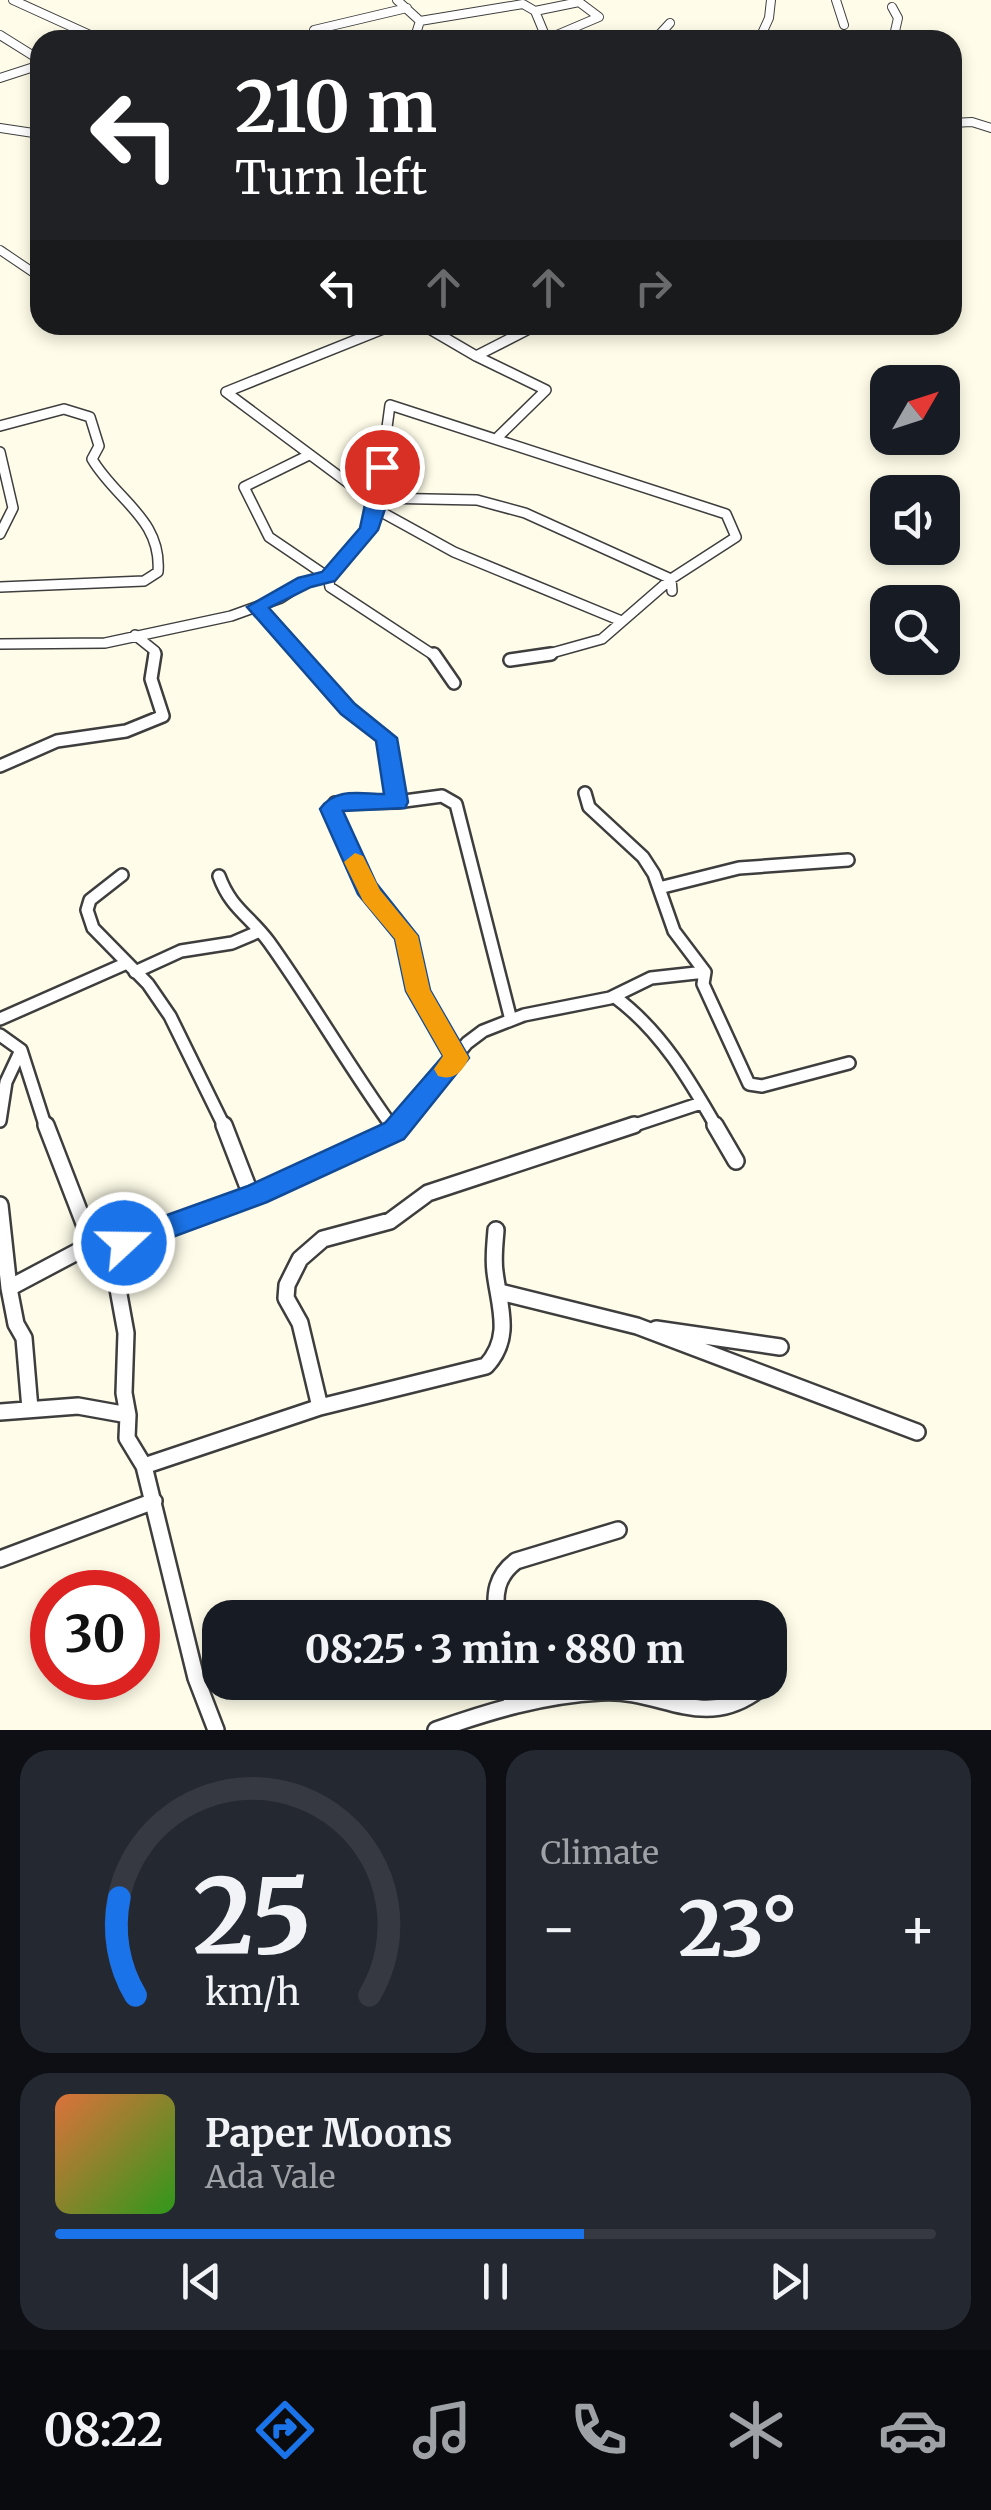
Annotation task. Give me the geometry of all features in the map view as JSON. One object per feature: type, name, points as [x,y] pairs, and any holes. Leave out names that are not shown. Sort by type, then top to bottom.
[{"type":"street","points":[[12,0],[79,30]]},
{"type":"street","points":[[397,0],[420,21]]},
{"type":"street","points":[[763,30],[771,0]]},
{"type":"street","points":[[836,0],[844,25]]},
{"type":"street","points":[[420,21],[523,2],[535,12],[542,30]]},
{"type":"street","points":[[535,12],[578,2],[599,16],[568,30]]},
{"type":"street","points":[[892,7],[898,18],[896,30]]},
{"type":"street","points":[[314,30],[407,8]]},
{"type":"street","points":[[417,30],[420,21]]},
{"type":"street","points":[[664,30],[670,23]]},
{"type":"street","points":[[0,35],[30,55]]},
{"type":"street","points":[[0,78],[30,66]]},
{"type":"street","points":[[962,122],[991,128]]},
{"type":"street","points":[[0,128],[30,132]]},
{"type":"street","points":[[0,250],[30,271]]},
{"type":"street","points":[[0,265],[14,260]]},
{"type":"street","points":[[368,335],[226,392],[377,503],[454,552],[620,620]]},
{"type":"street","points":[[440,335],[546,390],[498,438]]},
{"type":"street","points":[[476,356],[513,335]]},
{"type":"street","points":[[0,644],[83,646],[231,616],[305,582],[328,577],[368,530],[377,503],[390,406],[726,514],[736,537],[670,579],[602,638],[544,656],[510,660]]},
{"type":"street","points":[[0,426],[64,409],[90,417],[98,446],[92,459],[99,474],[133,505],[160,542],[162,552],[158,572],[144,581],[0,587]]},
{"type":"street","points":[[0,452],[13,508],[0,534]]},
{"type":"street","points":[[309,455],[244,487],[269,537],[328,577],[330,587],[433,653],[454,682]]},
{"type":"street","points":[[377,503],[478,500],[524,513],[670,579]]},
{"type":"street","points":[[670,579],[672,591]]},
{"type":"street","points":[[256,607],[348,709],[386,738],[397,802]]},
{"type":"street","points":[[0,766],[14,764],[55,741],[142,727],[159,720],[162,708],[151,679],[155,651],[134,635]]},
{"type":"street","points":[[584,793],[589,807],[644,857],[660,888],[674,932],[705,972],[703,984],[749,1084],[762,1086],[848,1063]]},
{"type":"street","points":[[457,1058],[418,991],[406,936],[366,888],[331,809],[340,801],[397,802],[442,796],[456,804],[511,1020]]},
{"type":"street","points":[[660,888],[739,868],[848,860]]},
{"type":"street","points":[[122,874],[90,900],[87,910],[93,928],[170,1016],[198,1080],[218,1110],[251,1194]]},
{"type":"street","points":[[219,876],[228,902],[260,932],[394,1131]]},
{"type":"street","points":[[0,1019],[181,950],[232,944],[260,932]]},
{"type":"street","points":[[8,1288],[100,1248],[251,1194],[394,1131],[457,1058],[462,1046],[475,1036],[511,1020],[615,997],[652,978],[705,972]]},
{"type":"street","points":[[615,997],[636,1010],[702,1103],[736,1161]]},
{"type":"street","points":[[0,1035],[21,1050],[58,1163],[100,1248],[112,1256],[122,1298],[126,1360],[121,1391],[128,1415],[127,1438],[144,1466],[196,1678],[216,1730]]},
{"type":"street","points":[[0,1121],[6,1082],[21,1050]]},
{"type":"street","points":[[320,1407],[300,1323],[286,1298],[287,1286],[309,1248],[323,1240],[390,1222],[428,1193],[702,1103]]},
{"type":"street","points":[[0,1205],[8,1288],[16,1324],[24,1338],[30,1410]]},
{"type":"street","points":[[144,1466],[320,1407],[486,1366],[495,1359],[505,1315],[495,1273],[496,1230]]},
{"type":"street","points":[[500,1292],[637,1326],[780,1347]]},
{"type":"street","points":[[637,1326],[917,1432]]},
{"type":"street","points":[[0,1412],[78,1406],[128,1415]]},
{"type":"street","points":[[0,1559],[154,1501]]},
{"type":"street","points":[[497,1600],[497,1584],[503,1569],[618,1530]]},
{"type":"street","points":[[511,1700],[512,1704]]},
{"type":"street","points":[[436,1730],[512,1704],[541,1700]]},
{"type":"street","points":[[647,1700],[717,1715],[743,1700]]},
{"type":"slow traffic","points":[[355,862],[366,888],[406,936],[423,1003],[457,1058],[447,1069]]},
{"type":"route","points":[[124,1243],[257,1194],[394,1131],[457,1058],[423,1003],[406,936],[366,888],[331,809],[340,801],[397,802],[386,738],[348,709],[256,607],[305,582],[328,577],[368,530],[376,509],[382,467]]}]
